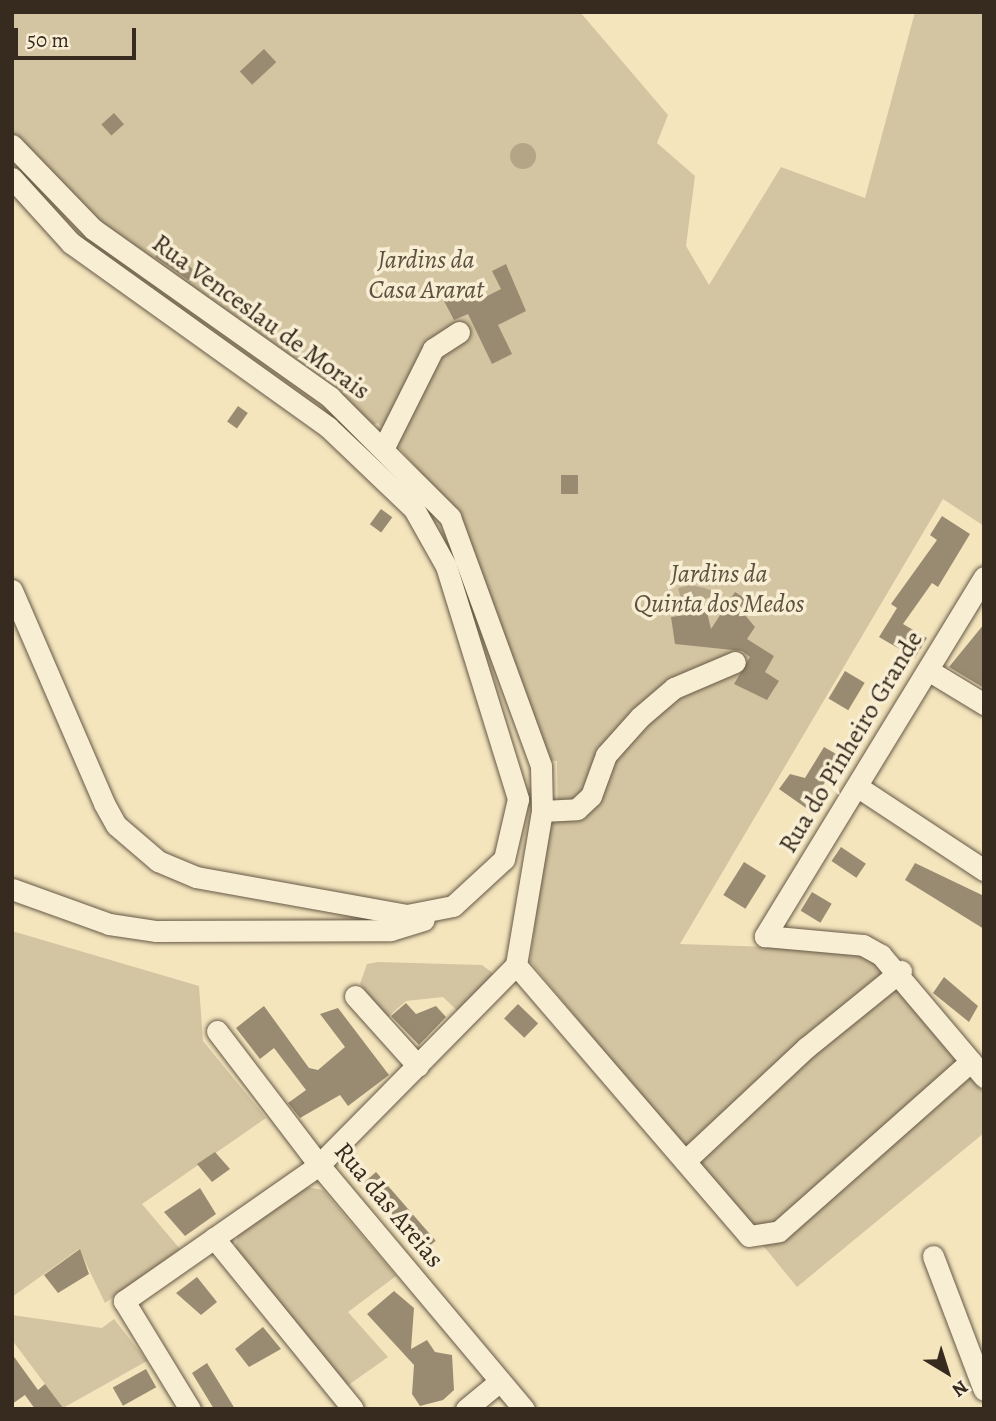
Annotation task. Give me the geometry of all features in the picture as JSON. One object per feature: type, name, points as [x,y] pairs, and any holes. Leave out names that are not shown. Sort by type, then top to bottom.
[{"type":"street","name":"Rua Venceslau de Morais","points":[[12,145],[93,229],[330,397],[384,447],[450,517],[541,766],[542,811],[516,965]]},
{"type":"street","points":[[12,178],[71,243],[328,427],[414,509],[446,566],[518,799],[504,859],[471,895],[391,930],[156,931],[109,924],[12,889]]},
{"type":"street","points":[[384,447],[433,349],[459,332]]},
{"type":"street","name":"Rua do Pinheiro Grande","points":[[901,971],[863,945],[765,936],[984,577]]},
{"type":"street","points":[[12,590],[20,625],[104,803],[116,825],[158,861],[196,877],[295,897],[407,915],[436,911]]},
{"type":"street","points":[[542,811],[577,809],[590,796],[606,755],[640,717],[674,688],[735,662]]},
{"type":"street","points":[[928,670],[984,704]]},
{"type":"street","points":[[858,787],[984,870]]},
{"type":"street","points":[[190,1409],[124,1301],[319,1165],[516,965],[749,1236],[779,1231],[977,1069],[901,971],[807,1046],[685,1161]]},
{"type":"street","points":[[355,996],[418,1066]]},
{"type":"street","name":"Rua das Areias","points":[[217,1031],[319,1165],[524,1409]]},
{"type":"street","points":[[214,1238],[353,1409]]},
{"type":"street","points":[[933,1256],[984,1390]]},
{"type":"street","points":[[466,1409],[500,1381]]},
{"type":"green space","points":[[12,12],[580,12],[668,115],[657,143],[695,176],[686,246],[709,285],[781,167],[865,198],[915,12],[984,12],[984,526],[943,499],[680,944],[837,949],[877,959],[984,1093],[984,1133],[797,1287],[530,961],[548,825],[558,817],[557,761],[546,760],[457,515],[378,423],[371,425],[214,322],[12,154]]},
{"type":"green space","points":[[12,931],[199,986],[203,1041],[266,1118],[142,1204],[180,1249],[105,1303],[79,1249],[12,1297]]},
{"type":"green space","points":[[367,964],[482,965],[494,974],[463,1016],[443,997],[406,1001],[387,1018],[360,984]]},
{"type":"green space","points":[[307,1187],[323,1190],[396,1276],[348,1312],[388,1357],[347,1386],[235,1250],[238,1232]]},
{"type":"green space","points":[[12,1315],[102,1328],[114,1319],[147,1361],[63,1408],[12,1340]]},
{"type":"shaded area","points":[[523,143],[532,147],[536,156],[532,165],[523,169],[514,165],[510,156],[514,147]]},
{"type":"shaded area","points":[[691,585],[720,594],[683,606],[678,588]]},
{"type":"building","points":[[264,49],[276,62],[252,85],[240,72]]},
{"type":"building","points":[[114,113],[124,124],[111,136],[101,124]]},
{"type":"building","points":[[163,246],[198,273],[191,282],[155,257]]},
{"type":"building","points":[[506,264],[526,311],[498,325],[512,354],[492,364],[468,314],[454,320],[444,301],[470,288],[477,301],[501,289],[492,271]]},
{"type":"building","points":[[238,406],[248,413],[237,428],[227,422]]},
{"type":"building","points":[[561,475],[578,475],[578,494],[561,494]]},
{"type":"building","points":[[381,509],[392,517],[381,533],[370,524]]},
{"type":"building","points":[[942,516],[970,534],[938,587],[932,583],[903,624],[927,638],[915,658],[879,637],[897,608],[891,604],[937,540],[930,535]]},
{"type":"building","points":[[735,592],[746,599],[740,609],[755,627],[747,639],[774,656],[765,672],[779,681],[767,700],[734,684],[750,657],[742,651],[675,644],[671,617],[707,612],[711,629]]},
{"type":"building","points":[[984,624],[984,688],[949,667]]},
{"type":"building","points":[[845,671],[865,683],[848,710],[829,698]]},
{"type":"building","points":[[824,747],[843,758],[806,808],[779,789],[790,774],[805,778]]},
{"type":"building","points":[[841,847],[866,864],[856,878],[831,861]]},
{"type":"building","points":[[744,862],[766,876],[745,909],[723,895]]},
{"type":"building","points":[[915,863],[984,896],[984,929],[905,880]]},
{"type":"building","points":[[812,892],[832,904],[820,923],[801,911]]},
{"type":"building","points":[[944,977],[978,1006],[969,1022],[933,993]]},
{"type":"building","points":[[406,1003],[416,1014],[436,1006],[446,1017],[419,1045],[391,1016]]},
{"type":"building","points":[[518,1004],[538,1023],[524,1038],[504,1018]]},
{"type":"building","points":[[264,1006],[309,1068],[318,1070],[345,1047],[320,1014],[338,1008],[389,1075],[348,1106],[340,1095],[300,1118],[288,1103],[306,1090],[274,1048],[260,1059],[236,1028]]},
{"type":"building","points":[[215,1152],[230,1169],[212,1182],[197,1164]]},
{"type":"building","points":[[376,1172],[436,1241],[423,1252],[363,1183]]},
{"type":"building","points":[[200,1188],[216,1214],[185,1236],[164,1212]]},
{"type":"building","points":[[80,1249],[89,1274],[58,1293],[44,1275]]},
{"type":"building","points":[[197,1277],[217,1302],[201,1315],[176,1293]]},
{"type":"building","points":[[394,1291],[414,1308],[411,1349],[427,1340],[435,1352],[452,1355],[454,1390],[443,1400],[420,1406],[412,1394],[414,1365],[367,1314]]},
{"type":"building","points":[[263,1327],[281,1349],[249,1367],[235,1349]]},
{"type":"building","points":[[12,1354],[38,1390],[45,1384],[64,1409],[35,1409],[25,1395],[12,1404]]},
{"type":"building","points":[[207,1363],[235,1409],[214,1409],[192,1373]]},
{"type":"building","points":[[146,1369],[156,1387],[123,1406],[113,1387]]},
{"type":"park label","name":"Jardins da Casa Ararat","points":[[426,275]]},
{"type":"park label","name":"Jardins da Quinta dos Medos","points":[[719,589]]}]
